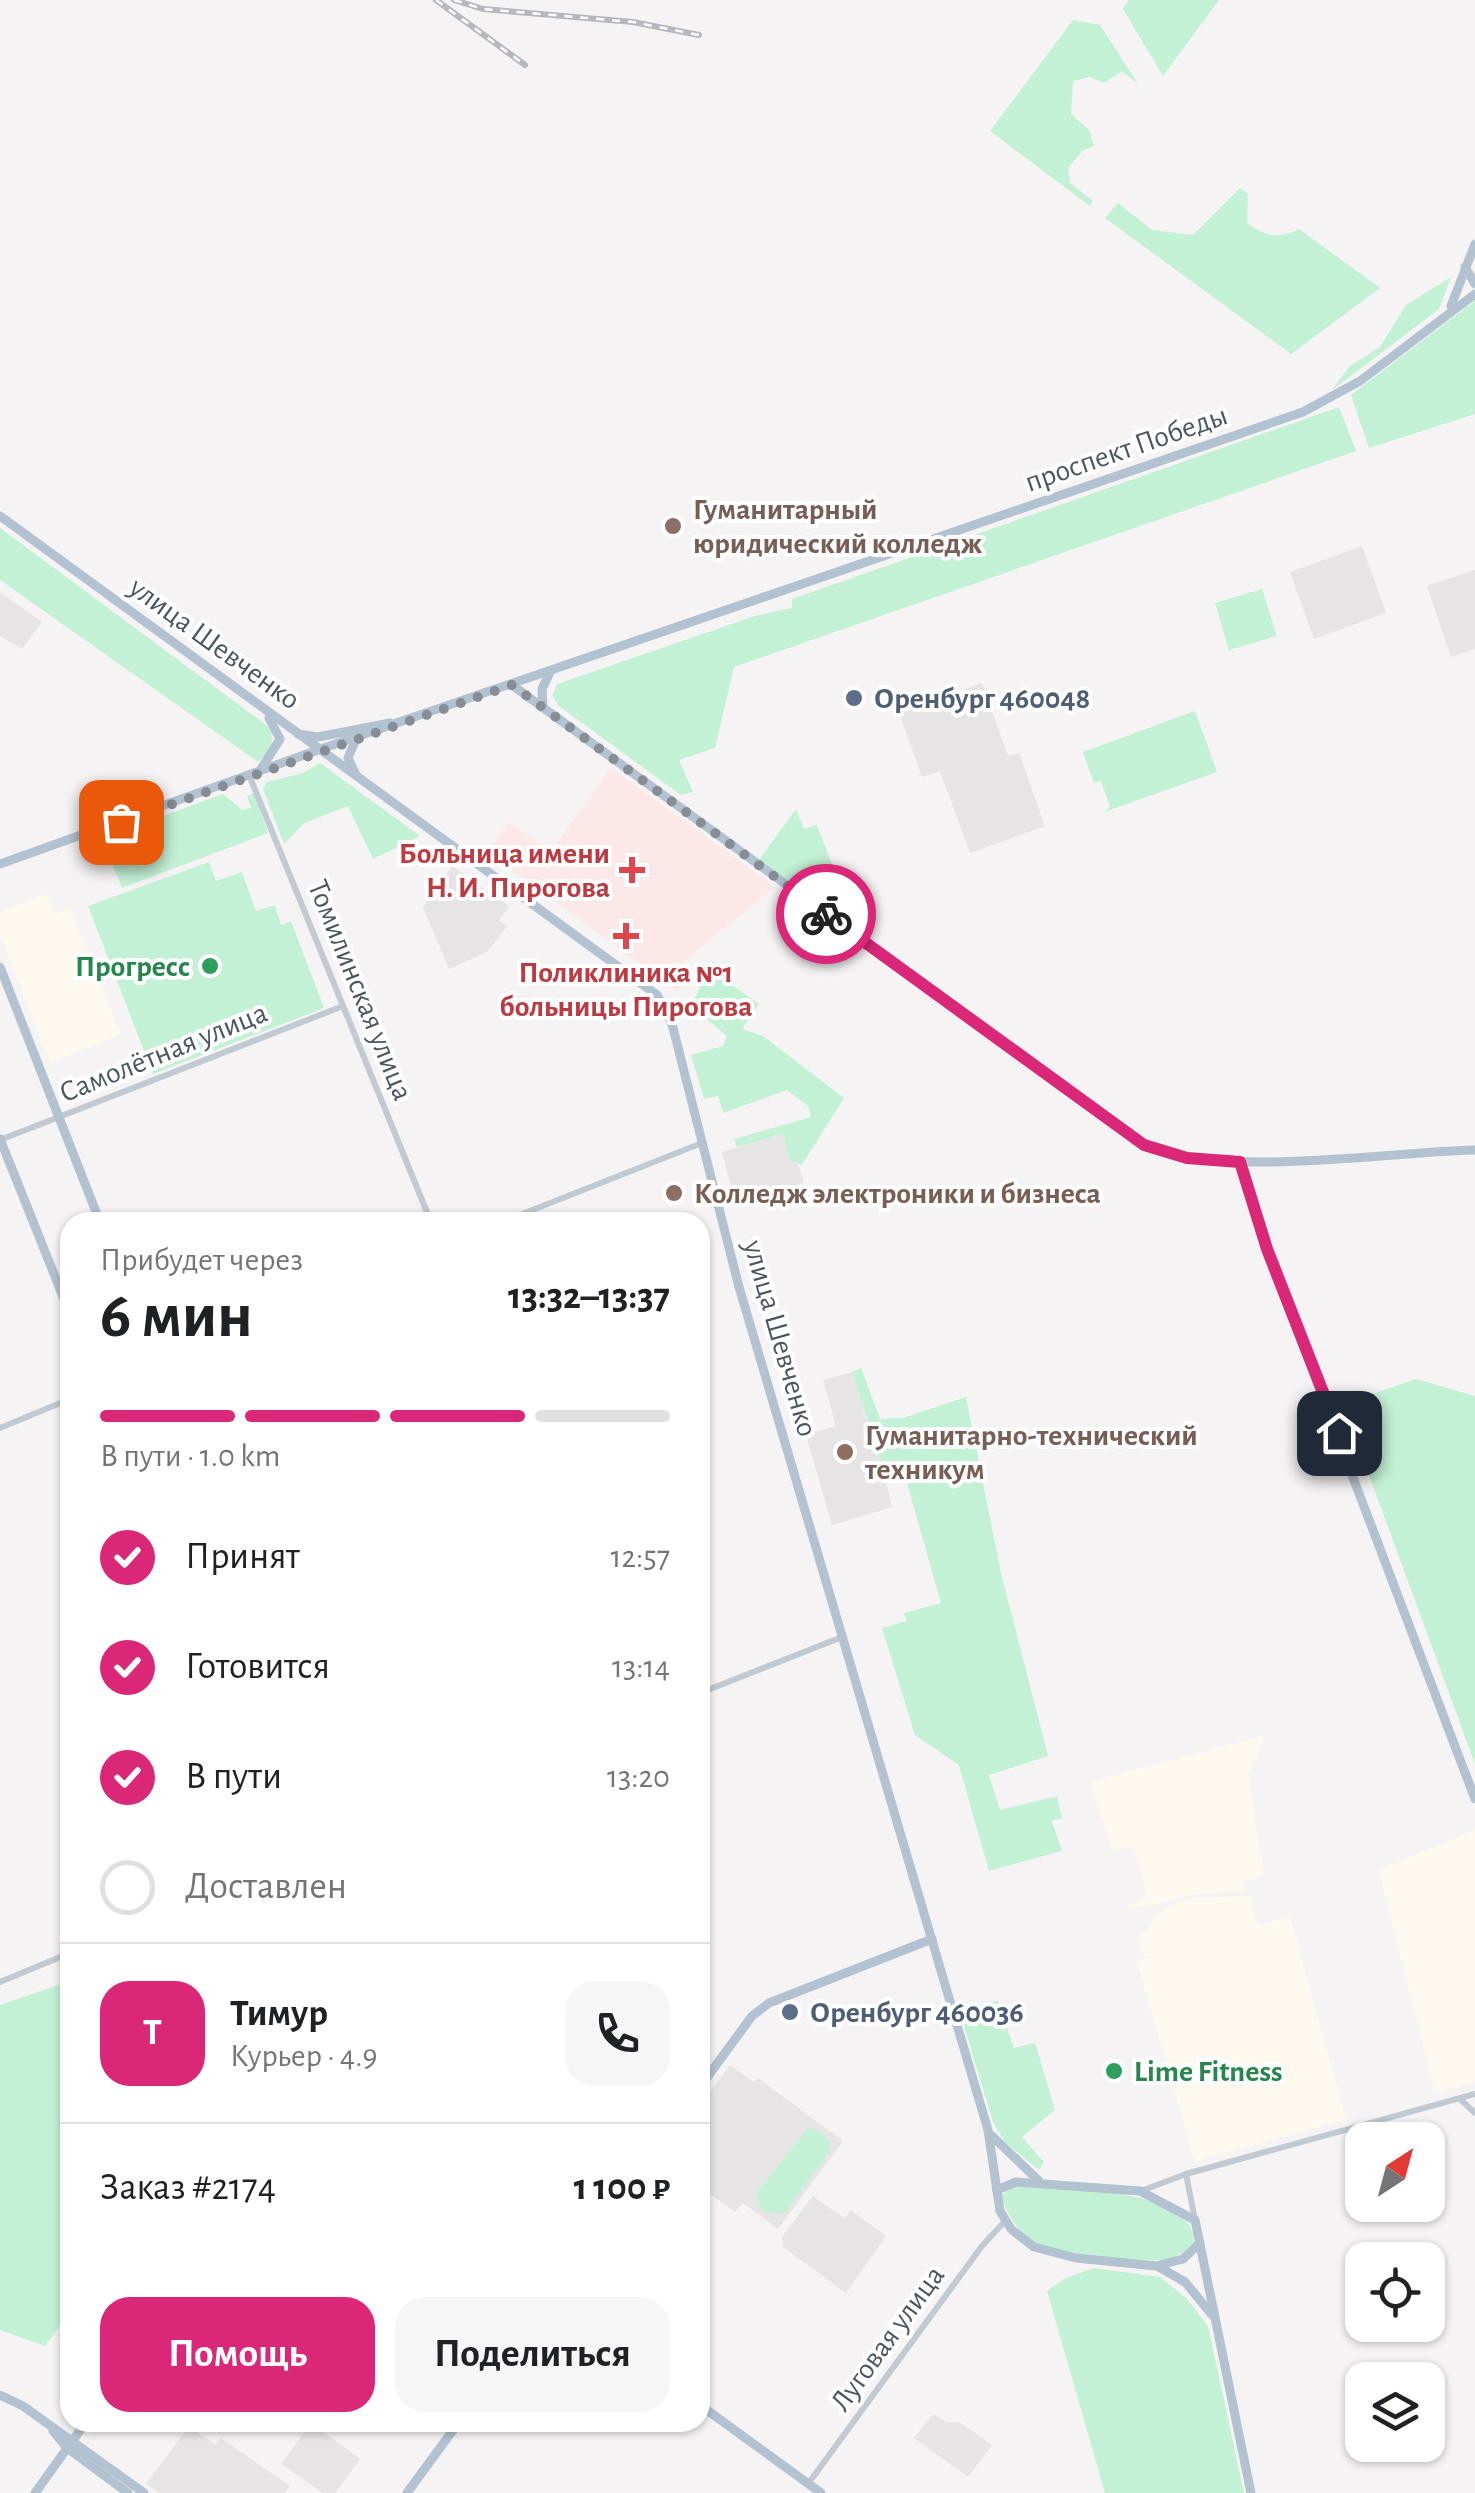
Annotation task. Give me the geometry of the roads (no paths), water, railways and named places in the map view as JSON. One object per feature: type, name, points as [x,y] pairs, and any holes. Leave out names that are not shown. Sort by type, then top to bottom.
[{"type":"main road","points":[[1450,309],[1475,244]]},
{"type":"main road","points":[[1464,265],[1475,284]]},
{"type":"main road","name":"проспект Победы","points":[[0,864],[318,750],[1303,412],[1360,381],[1450,309],[1475,294]]},
{"type":"main road","name":"улица Шевченко","points":[[0,516],[318,750],[652,988],[672,1024],[742,1297],[988,2130],[1005,2221]]},
{"type":"main road","points":[[543,708],[542,689],[550,672]]},
{"type":"main road","points":[[512,685],[1124,1132],[1162,1152],[1240,1162],[1475,1150]]},
{"type":"main road","points":[[254,773],[280,739],[265,711]]},
{"type":"main road","points":[[296,734],[318,737],[378,722],[398,724]]},
{"type":"main road","points":[[357,737],[348,758],[357,778]]},
{"type":"main road","points":[[0,967],[96,1212]]},
{"type":"main road","points":[[0,1140],[60,1289]]},
{"type":"main road","points":[[1240,1162],[1267,1249],[1475,1799]]},
{"type":"main road","points":[[710,2073],[752,2016],[787,1995],[932,1939]]},
{"type":"main road","name":"улица Шевченко","points":[[988,2130],[1007,2155],[1042,2183]]},
{"type":"main road","points":[[997,2191],[1010,2182],[1140,2191],[1195,2220],[1250,2493]]},
{"type":"main road","points":[[1005,2221],[1023,2240],[1046,2252],[1156,2266],[1183,2259],[1200,2243]]},
{"type":"main road","points":[[1156,2266],[1184,2282],[1215,2318]]},
{"type":"main road","points":[[0,2394],[48,2426],[128,2493]]},
{"type":"main road","points":[[710,2412],[821,2493]]},
{"type":"main road","points":[[35,2493],[79,2432]]},
{"type":"main road","points":[[407,2493],[452,2432]]},
{"type":"main road","points":[[70,2444],[144,2493]]},
{"type":"street","name":"Томилинская улица","points":[[254,773],[427,1212]]},
{"type":"street","name":"Самолётная улица","points":[[0,1140],[343,1006]]},
{"type":"street","points":[[527,1212],[702,1143]]},
{"type":"street","points":[[0,1428],[60,1403]]},
{"type":"street","points":[[710,1689],[842,1637]]},
{"type":"street","points":[[0,1982],[60,1957]]},
{"type":"street","points":[[1140,2191],[1186,2174],[1475,2094]]},
{"type":"street","points":[[1459,2098],[1475,2113]]},
{"type":"street","points":[[1186,2174],[1195,2220]]},
{"type":"street","name":"Луговая улица","points":[[808,2484],[982,2246],[1005,2221]]},
{"type":"railway","points":[[436,0],[525,65]]},
{"type":"railway","points":[[454,0],[483,9],[633,22],[699,35]]},
{"type":"place","name":"Гуманитарный юридический колледж","points":[[673,526]]},
{"type":"place","name":"Оренбург 460048","points":[[854,698]]},
{"type":"place","name":"Больница имени Н. И. Пирогова","points":[[632,870]]},
{"type":"place","name":"Поликлиника №1 больницы Пирогова","points":[[626,936]]},
{"type":"place","name":"Прогресс","points":[[210,966]]},
{"type":"place","name":"Колледж электроники и бизнеса","points":[[674,1193]]},
{"type":"place","name":"Гуманитарно-технический техникум","points":[[845,1452]]},
{"type":"place","name":"Оренбург 460036","points":[[790,2012]]},
{"type":"place","name":"Lime Fitness","points":[[1114,2071]]}]
